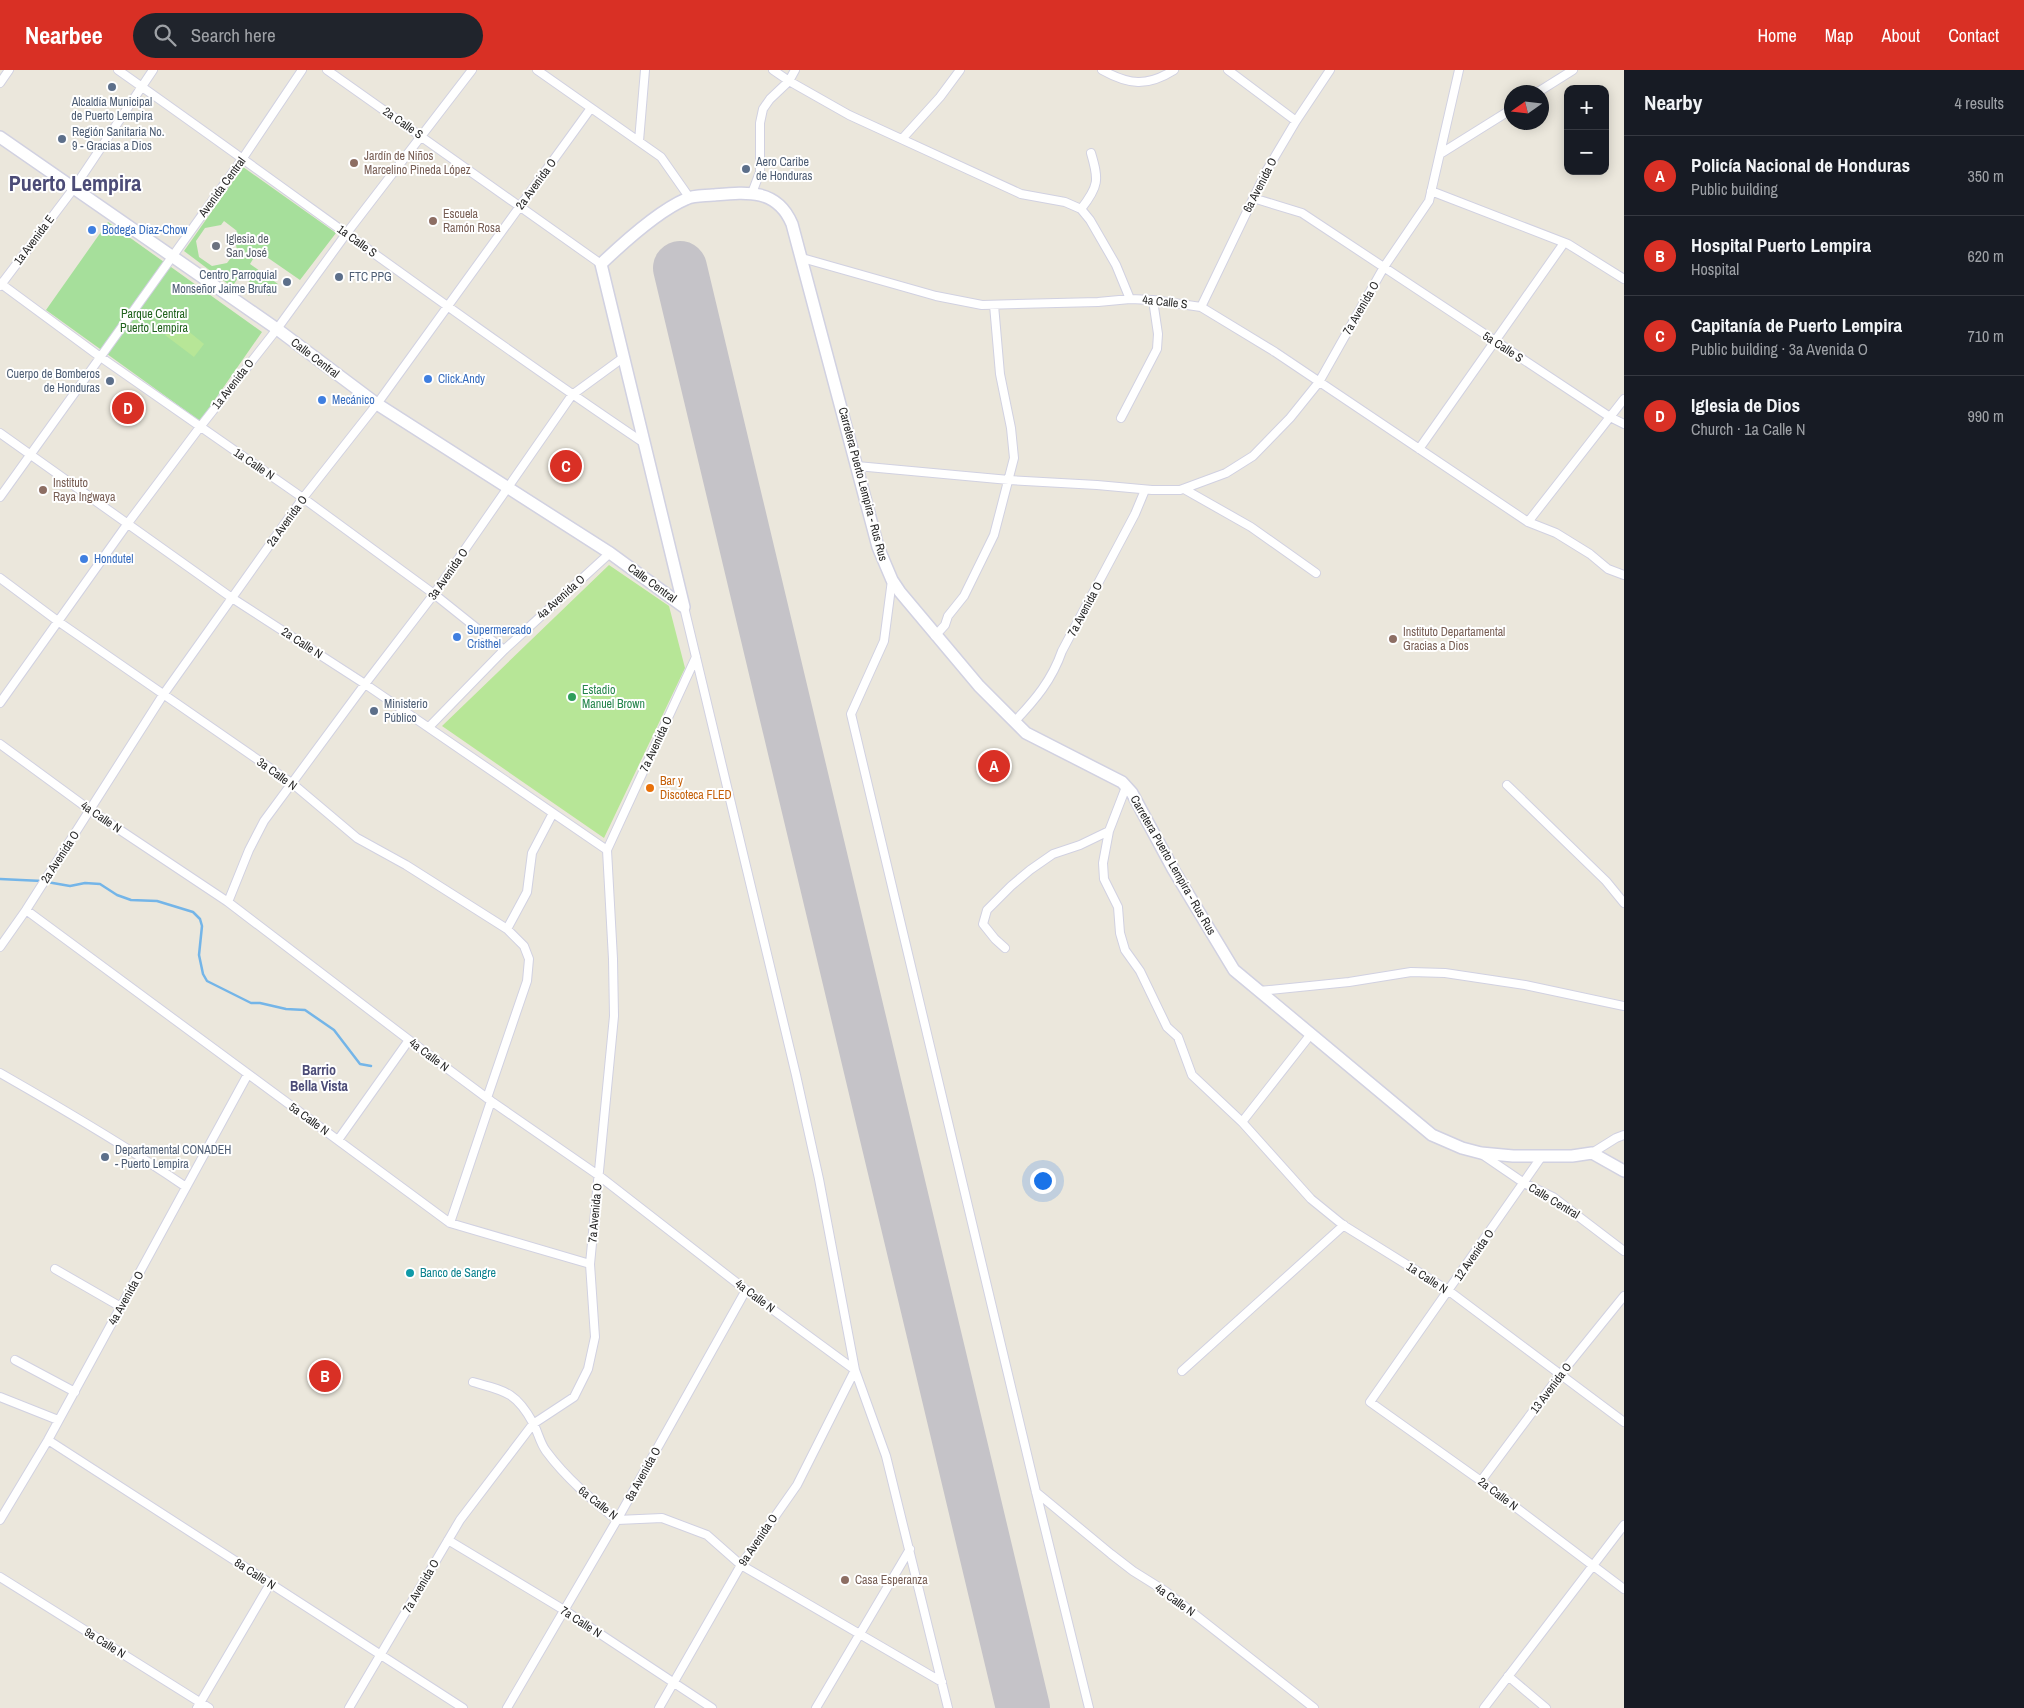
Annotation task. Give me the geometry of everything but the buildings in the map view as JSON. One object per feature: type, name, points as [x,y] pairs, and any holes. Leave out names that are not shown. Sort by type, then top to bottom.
[{"type":"street","points":[[0,82],[9,70]]},
{"type":"street","name":"1a Calle S","points":[[118,70],[572,395],[646,444]]},
{"type":"street","name":"1a Avenida E","points":[[1,284],[74,188],[153,70]]},
{"type":"street","name":"Avenida Central","points":[[0,497],[99,356],[243,158],[302,70]]},
{"type":"street","name":"2a Calle S","points":[[327,70],[601,264]]},
{"type":"street","name":"1a Avenida O","points":[[0,703],[128,523],[472,70]]},
{"type":"street","points":[[537,70],[661,157],[688,198]]},
{"type":"street","points":[[639,141],[645,70]]},
{"type":"street","points":[[773,70],[789,82],[849,115],[1021,194],[1065,202],[1081,209],[1093,194],[1098,176],[1091,153]]},
{"type":"street","points":[[752,193],[760,172],[760,123],[763,109],[770,99],[789,82],[795,70]]},
{"type":"street","points":[[902,139],[940,97],[960,70]]},
{"type":"street","points":[[1102,70],[1120,80],[1133,83],[1154,80],[1174,70]]},
{"type":"street","points":[[1228,70],[1296,121]]},
{"type":"street","name":"6a Avenida O","points":[[1201,307],[1267,170],[1296,121],[1330,70]]},
{"type":"street","name":"7a Avenida O","points":[[1184,489],[1226,473],[1253,456],[1290,418],[1319,382],[1384,267],[1429,201],[1459,70]]},
{"type":"street","points":[[1549,85],[1573,70]]},
{"type":"street","name":"2a Avenida O","points":[[0,947],[26,910],[163,695],[303,498],[377,404],[591,108]]},
{"type":"street","points":[[1440,154],[1504,114]]},
{"type":"street","name":"Calle Central","points":[[0,137],[276,329],[377,404],[610,553],[684,607]]},
{"type":"street","points":[[1431,191],[1564,243],[1624,279]]},
{"type":"street","name":"Carretera Puerto Lempira - Rus Rus","points":[[601,264],[628,239],[677,203],[688,198],[752,193],[774,200],[786,211],[792,224],[878,547],[892,580],[935,636],[979,686],[1026,733],[1040,742],[1112,776],[1132,793],[1173,869],[1234,970],[1432,1135],[1462,1148],[1481,1153],[1542,1156],[1572,1156],[1592,1153]]},
{"type":"street","name":"5a Calle S","points":[[1253,198],[1302,213],[1494,341],[1610,417],[1624,424]]},
{"type":"street","name":"4a Calle S","points":[[1081,209],[1090,220],[1116,265],[1130,299],[1153,300],[1201,307],[1275,352],[1528,522],[1556,533],[1590,554],[1608,569],[1624,575]]},
{"type":"street","points":[[1419,449],[1564,243]]},
{"type":"street","points":[[802,258],[936,296],[982,305],[1130,299]]},
{"type":"street","points":[[601,264],[646,444],[800,1094],[819,1179],[855,1370],[884,1448],[948,1708]]},
{"type":"street","name":"1a Calle N","points":[[1,284],[99,356],[303,498],[434,594],[504,650]]},
{"type":"street","points":[[1121,418],[1157,349],[1158,334],[1153,300]]},
{"type":"street","points":[[935,636],[964,596],[994,535],[1014,458],[1011,428],[1000,374],[994,305]]},
{"type":"street","name":"3a Avenida O","points":[[228,902],[249,850],[264,821],[434,594],[572,395],[624,357]]},
{"type":"street","points":[[1528,522],[1624,399]]},
{"type":"street","name":"2a Calle N","points":[[0,433],[232,598],[429,727],[607,850]]},
{"type":"street","points":[[857,466],[1146,490],[1184,489],[1252,527],[1316,574]]},
{"type":"street","name":"7a Avenida O","points":[[1014,721],[1038,698],[1056,669],[1062,651],[1136,514],[1146,490]]},
{"type":"street","name":"4a Avenida O","points":[[429,727],[504,650],[610,553]]},
{"type":"street","name":"3a Calle N","points":[[0,578],[59,622],[293,784],[357,838],[406,864],[507,929],[524,946],[529,959],[527,981],[489,1100]]},
{"type":"street","points":[[892,580],[884,642],[852,714],[1089,1708]]},
{"type":"street","name":"7a Avenida O","points":[[349,1708],[460,1520],[533,1424],[574,1397],[588,1369],[595,1337],[590,1264],[614,1016],[607,850],[696,657]]},
{"type":"street","name":"4a Calle N","points":[[0,744],[90,810],[228,902],[408,1040],[489,1100],[598,1175],[746,1290],[855,1370]]},
{"type":"street","points":[[1507,785],[1606,881],[1624,903]]},
{"type":"street","name":"1a Calle N","points":[[1126,787],[1109,831],[1103,863],[1104,879],[1118,906],[1120,933],[1126,950],[1140,971],[1167,1027],[1178,1037],[1192,1075],[1242,1122],[1310,1199],[1344,1225],[1449,1292],[1624,1422]]},
{"type":"street","points":[[507,929],[527,892],[532,853],[553,812]]},
{"type":"street","points":[[1005,948],[983,924],[987,910],[1011,886],[1053,854],[1080,845],[1109,831]]},
{"type":"street","name":"5a Calle N","points":[[26,910],[450,1223],[590,1264]]},
{"type":"street","points":[[1259,991],[1349,982],[1411,972],[1445,973],[1525,985],[1624,1006]]},
{"type":"street","points":[[1242,1122],[1311,1034]]},
{"type":"street","points":[[338,1140],[408,1040]]},
{"type":"street","points":[[0,1073],[102,1133],[186,1187]]},
{"type":"street","name":"4a Avenida O","points":[[0,1520],[75,1392],[248,1074]]},
{"type":"street","points":[[450,1223],[489,1100]]},
{"type":"street","points":[[1624,1136],[1616,1138],[1592,1153],[1624,1171]]},
{"type":"street","name":"Calle Central","points":[[1481,1153],[1524,1183],[1552,1197],[1624,1251]]},
{"type":"street","name":"12 Avenida O","points":[[1370,1402],[1449,1292],[1542,1156]]},
{"type":"street","points":[[1182,1371],[1344,1225]]},
{"type":"street","points":[[55,1269],[121,1307]]},
{"type":"street","name":"8a Avenida O","points":[[507,1708],[617,1520],[746,1290]]},
{"type":"street","name":"13 Avenida O","points":[[1481,1481],[1560,1375],[1624,1296]]},
{"type":"street","points":[[15,1360],[75,1392]]},
{"type":"street","name":"9a Avenida O","points":[[659,1708],[741,1565],[797,1484],[855,1370]]},
{"type":"street","name":"6a Calle N","points":[[473,1382],[506,1391],[520,1403],[533,1424],[544,1449],[570,1481],[617,1520],[662,1518],[707,1534],[741,1565],[942,1682]]},
{"type":"street","points":[[0,1397],[58,1420]]},
{"type":"street","name":"2a Calle N","points":[[1370,1402],[1481,1481],[1624,1590]]},
{"type":"street","name":"8a Calle N","points":[[48,1440],[463,1708]]},
{"type":"street","name":"4a Calle N","points":[[1036,1492],[1111,1554],[1188,1608],[1314,1708]]},
{"type":"street","points":[[1484,1708],[1624,1526]]},
{"type":"street","name":"7a Calle N","points":[[448,1540],[564,1610],[712,1708]]},
{"type":"street","points":[[816,1708],[910,1549]]},
{"type":"street","name":"9a Calle N","points":[[0,1577],[199,1705],[209,1708]]},
{"type":"street","points":[[199,1705],[270,1584]]},
{"type":"street","points":[[1508,1676],[1546,1708]]},
{"type":"green space","points":[[243,167],[336,233],[300,280],[258,251],[250,264],[278,284],[269,296],[240,275],[232,287],[184,251]],"holes":[[[224,221],[237,231],[234,235],[237,250],[227,263],[212,266],[199,257],[196,241],[205,228],[221,225]]]},
{"type":"green space","name":"Parque Central Puerto Lempira","points":[[108,222],[262,332],[200,421],[46,310]]},
{"type":"green space","points":[[176,321],[204,344],[194,357],[165,335]]},
{"type":"green space","name":"Estadio Manuel Brown","points":[[609,565],[669,606],[685,668],[604,838],[442,726]]},
{"type":"waterway","points":[[0,879],[42,881]]},
{"type":"waterway","points":[[47,882],[70,886],[85,883],[100,884],[117,895],[131,900],[157,901],[193,912],[200,919],[202,926],[199,955],[203,974],[207,981],[251,1003],[305,1010],[334,1030],[360,1064],[371,1066]]},
{"type":"runway","points":[[680,268],[1023,1708]]},
{"type":"place","name":"Alcaldía Municipal de Puerto Lempira","points":[[112,87]]},
{"type":"place","name":"Región Sanitaria No. 9 - Gracias a Dios","points":[[62,139]]},
{"type":"place","name":"Jardín de Niños Marcelino Pineda López","points":[[354,163]]},
{"type":"place","name":"Aero Caribe de Honduras","points":[[746,169]]},
{"type":"place","name":"Escuela Ramón Rosa","points":[[433,221]]},
{"type":"place","name":"Bodega Díaz-Chow","points":[[92,230]]},
{"type":"place","name":"Iglesia de San José","points":[[216,246]]},
{"type":"place","name":"FTC PPG","points":[[339,277]]},
{"type":"place","name":"Centro Parroquial Monseñor Jaime Brufau","points":[[287,282]]},
{"type":"place","name":"Click.Andy","points":[[428,379]]},
{"type":"place","name":"Cuerpo de Bomberos de Honduras","points":[[110,381]]},
{"type":"place","name":"Mecánico","points":[[322,400]]},
{"type":"place","name":"Iglesia de Dios","points":[[128,408]]},
{"type":"place","name":"Capitanía de Puerto Lempira","points":[[566,466]]},
{"type":"place","name":"Instituto Raya Ingwaya","points":[[43,490]]},
{"type":"place","name":"Hondutel","points":[[84,559]]},
{"type":"place","name":"Supermercado Cristhel","points":[[457,637]]},
{"type":"place","name":"Instituto Departamental Gracias a Dios","points":[[1393,639]]},
{"type":"place","name":"Estadio Manuel Brown","points":[[572,697]]},
{"type":"place","name":"Ministerio Público","points":[[374,711]]},
{"type":"place","name":"Policía Nacional de Honduras","points":[[994,766]]},
{"type":"place","name":"Bar y Discoteca FLED","points":[[650,788]]},
{"type":"place","name":"Departamental CONADEH - Puerto Lempira","points":[[105,1157]]},
{"type":"place","name":"Banco de Sangre","points":[[410,1273]]},
{"type":"place","name":"Hospital Puerto Lempira","points":[[325,1376]]},
{"type":"place","name":"Casa Esperanza","points":[[845,1580]]},
{"type":"district","name":"Puerto Lempira","points":[[75,183]]},
{"type":"district","name":"Barrio Bella Vista","points":[[319,1078]]}]
